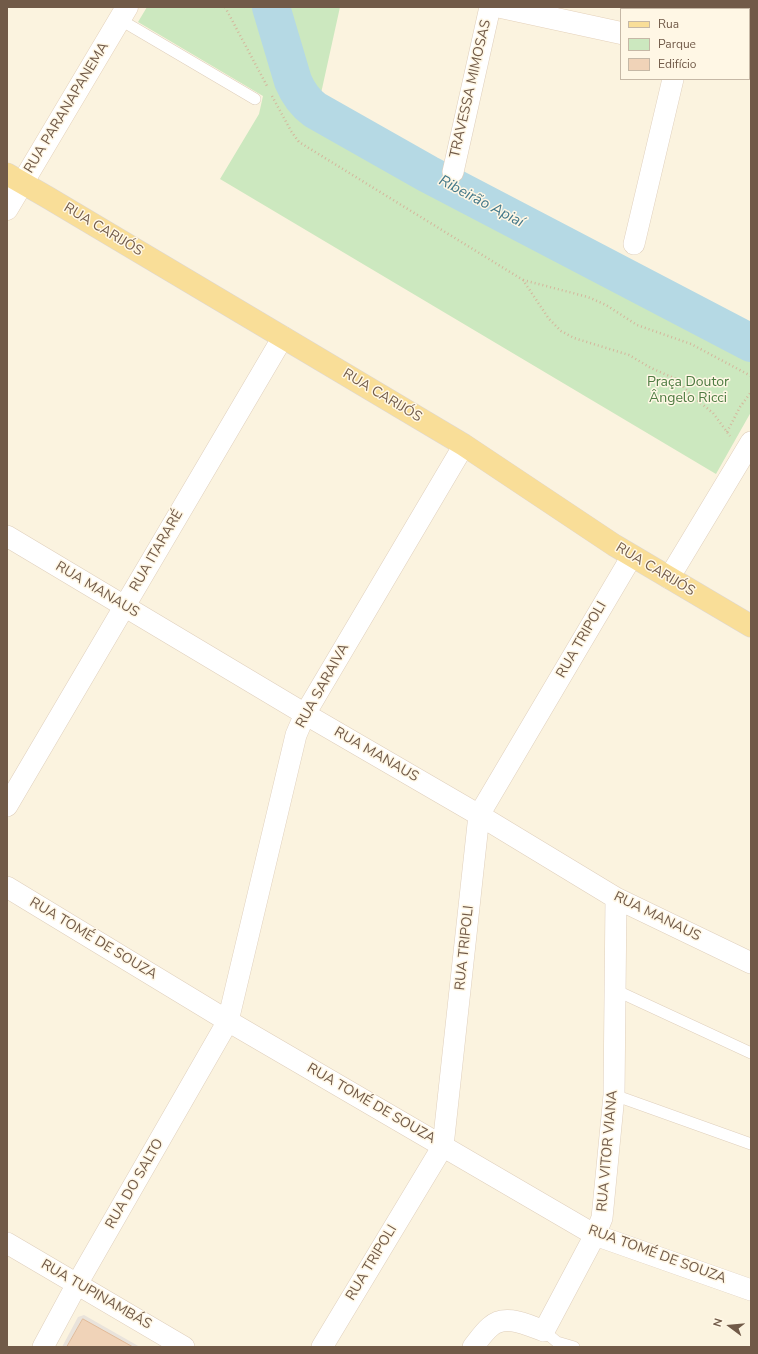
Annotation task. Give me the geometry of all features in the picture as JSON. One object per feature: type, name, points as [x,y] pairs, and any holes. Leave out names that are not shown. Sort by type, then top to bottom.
[{"type":"main road","name":"RUA CARIJÓS","points":[[15,179],[464,445],[632,556],[751,626]]},
{"type":"street","name":"TRAVESSA MIMOSAS","points":[[453,172],[490,7]]},
{"type":"street","points":[[501,7],[620,33]]},
{"type":"street","name":"RUA PARANAPANEMA","points":[[7,209],[15,179],[123,13]]},
{"type":"street","points":[[634,244],[673,80]]},
{"type":"street","name":"RUA ITARARÉ","points":[[7,806],[283,337]]},
{"type":"street","name":"RUA SARAIVA","points":[[228,1021],[296,735],[305,714],[464,445]]},
{"type":"street","points":[[669,578],[749,446]]},
{"type":"street","name":"RUA MANAUS","points":[[7,536],[305,714],[479,815],[616,898],[751,963]]},
{"type":"street","name":"RUA TRIPOLI","points":[[322,1347],[443,1146],[479,815],[632,556]]},
{"type":"street","name":"RUA TOMÉ DE SOUZA","points":[[7,887],[228,1021],[595,1235],[751,1290]]},
{"type":"street","name":"RUA VITOR VIANA","points":[[544,1331],[595,1235],[602,1218],[614,1095],[616,898]]},
{"type":"street","name":"RUA DO SALTO","points":[[43,1347],[77,1284],[228,1021]]},
{"type":"street","name":"RUA TUPINAMBÁS","points":[[7,1243],[184,1347]]},
{"type":"street","points":[[473,1347],[490,1327],[501,1321],[511,1320],[544,1331]]},
{"type":"lane","points":[[123,13],[255,99]]},
{"type":"lane","points":[[615,990],[751,1053]]},
{"type":"lane","points":[[614,1095],[751,1144]]},
{"type":"lane","points":[[544,1331],[557,1342],[574,1347]]},
{"type":"path","points":[[225,7],[291,132],[299,142],[523,280],[588,297],[606,305],[636,325],[691,344],[751,376]]},
{"type":"path","points":[[523,280],[549,320],[561,331],[574,338],[629,355],[651,368],[676,379],[692,396],[713,413],[734,440],[749,446]]},
{"type":"path","points":[[727,432],[740,407],[751,392]]},
{"type":"shaded area","points":[[635,7],[751,7],[751,35],[750,8]]},
{"type":"shaded area","points":[[84,1315],[140,1347],[62,1347],[78,1317]]},
{"type":"green space","name":"Praça Doutor Ângelo Ricci","points":[[147,7],[340,7],[318,107],[297,96],[299,111],[751,360],[751,412],[716,474],[220,179],[259,114],[263,96],[138,22]]},
{"type":"building","points":[[83,1319],[133,1347],[67,1347]]},
{"type":"waterway","name":"Ribeirão Apiaí","points":[[271,7],[293,81],[302,97],[315,110],[428,174],[751,343]]}]
